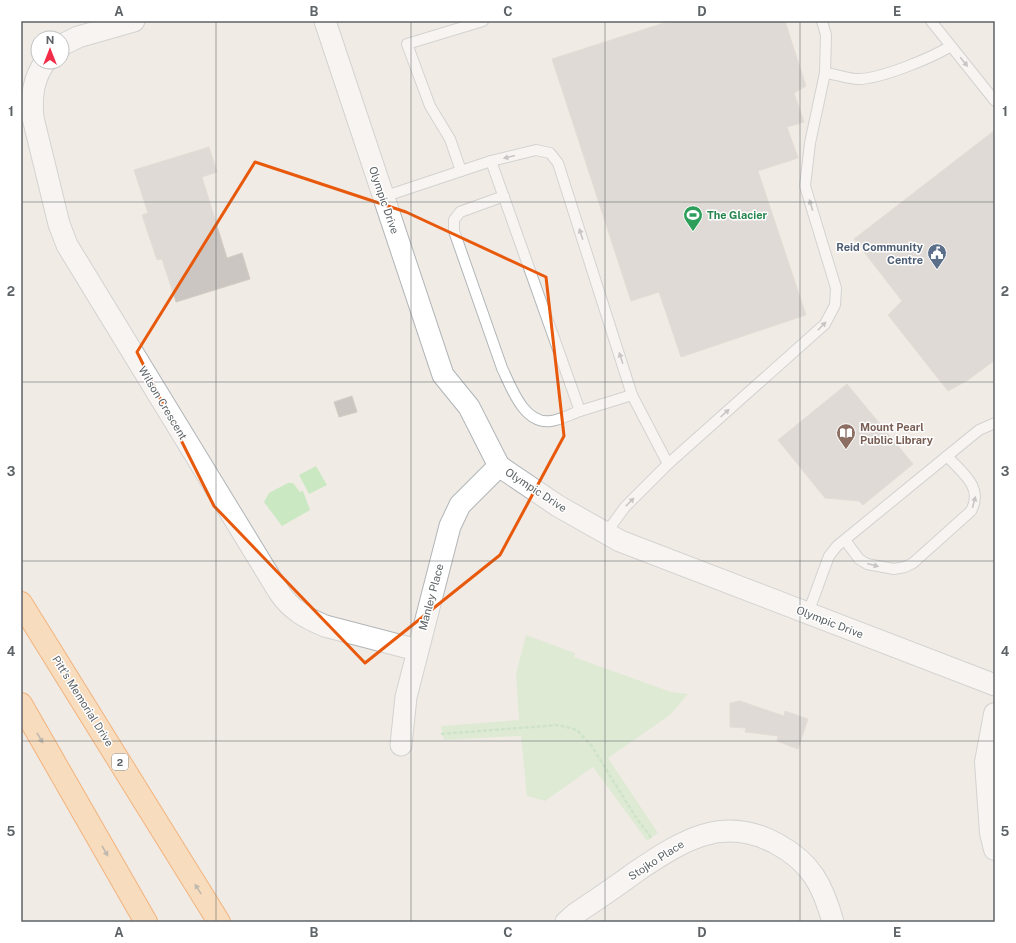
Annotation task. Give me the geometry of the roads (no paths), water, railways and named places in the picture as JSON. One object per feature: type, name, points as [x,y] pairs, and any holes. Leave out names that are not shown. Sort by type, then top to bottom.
[{"type":"highway","points":[[21,586],[48,644]]},
{"type":"highway","name":"Pitt's Memorial Drive","points":[[21,603],[48,644],[218,922]]},
{"type":"highway","points":[[21,704],[146,922]]},
{"type":"street","points":[[70,41],[78,37],[134,21]]},
{"type":"street","name":"Olympic Drive","points":[[325,21],[443,375],[469,407],[499,466],[558,506],[620,541],[995,685]]},
{"type":"street","name":"Wilson Crescent","points":[[41,70],[35,82],[32,106],[37,133],[62,234],[73,255],[273,583],[285,601],[293,609],[314,621],[325,626],[417,650]]},
{"type":"street","name":"Manley Place","points":[[401,745],[406,697],[450,526],[455,515],[467,497],[499,466]]},
{"type":"street","points":[[995,714],[986,762],[991,833],[995,849]]},
{"type":"street","name":"Stojko Place","points":[[566,922],[575,914],[680,843],[704,834],[730,831],[758,835],[784,848],[797,857],[816,878],[825,897],[833,922]]},
{"type":"lane","points":[[461,171],[450,139],[430,106],[407,44],[483,21]]},
{"type":"lane","points":[[606,533],[625,507],[668,464],[825,324],[835,304],[836,288],[805,186],[810,143],[825,72],[826,34],[822,21]]},
{"type":"lane","points":[[931,21],[995,101]]},
{"type":"lane","points":[[825,72],[859,79],[881,74],[921,61],[951,46]]},
{"type":"lane","points":[[383,197],[491,161],[536,150],[550,153],[558,163],[632,395],[668,464]]},
{"type":"lane","points":[[491,161],[580,411]]},
{"type":"lane","points":[[504,196],[460,212],[454,220],[454,231],[502,368],[523,408],[532,417],[540,421],[551,421],[632,395]]},
{"type":"lane","points":[[808,613],[829,556],[845,540],[979,430],[995,423]]},
{"type":"lane","points":[[845,540],[859,559],[867,564],[894,569],[914,563],[971,511],[976,501],[976,492],[971,483],[947,456]]},
{"type":"place","name":"The Glacier","points":[[693,232]]},
{"type":"place","name":"Reid Community Centre","points":[[937,270]]},
{"type":"place","name":"Mount Pearl Public Library","points":[[846,450]]}]
